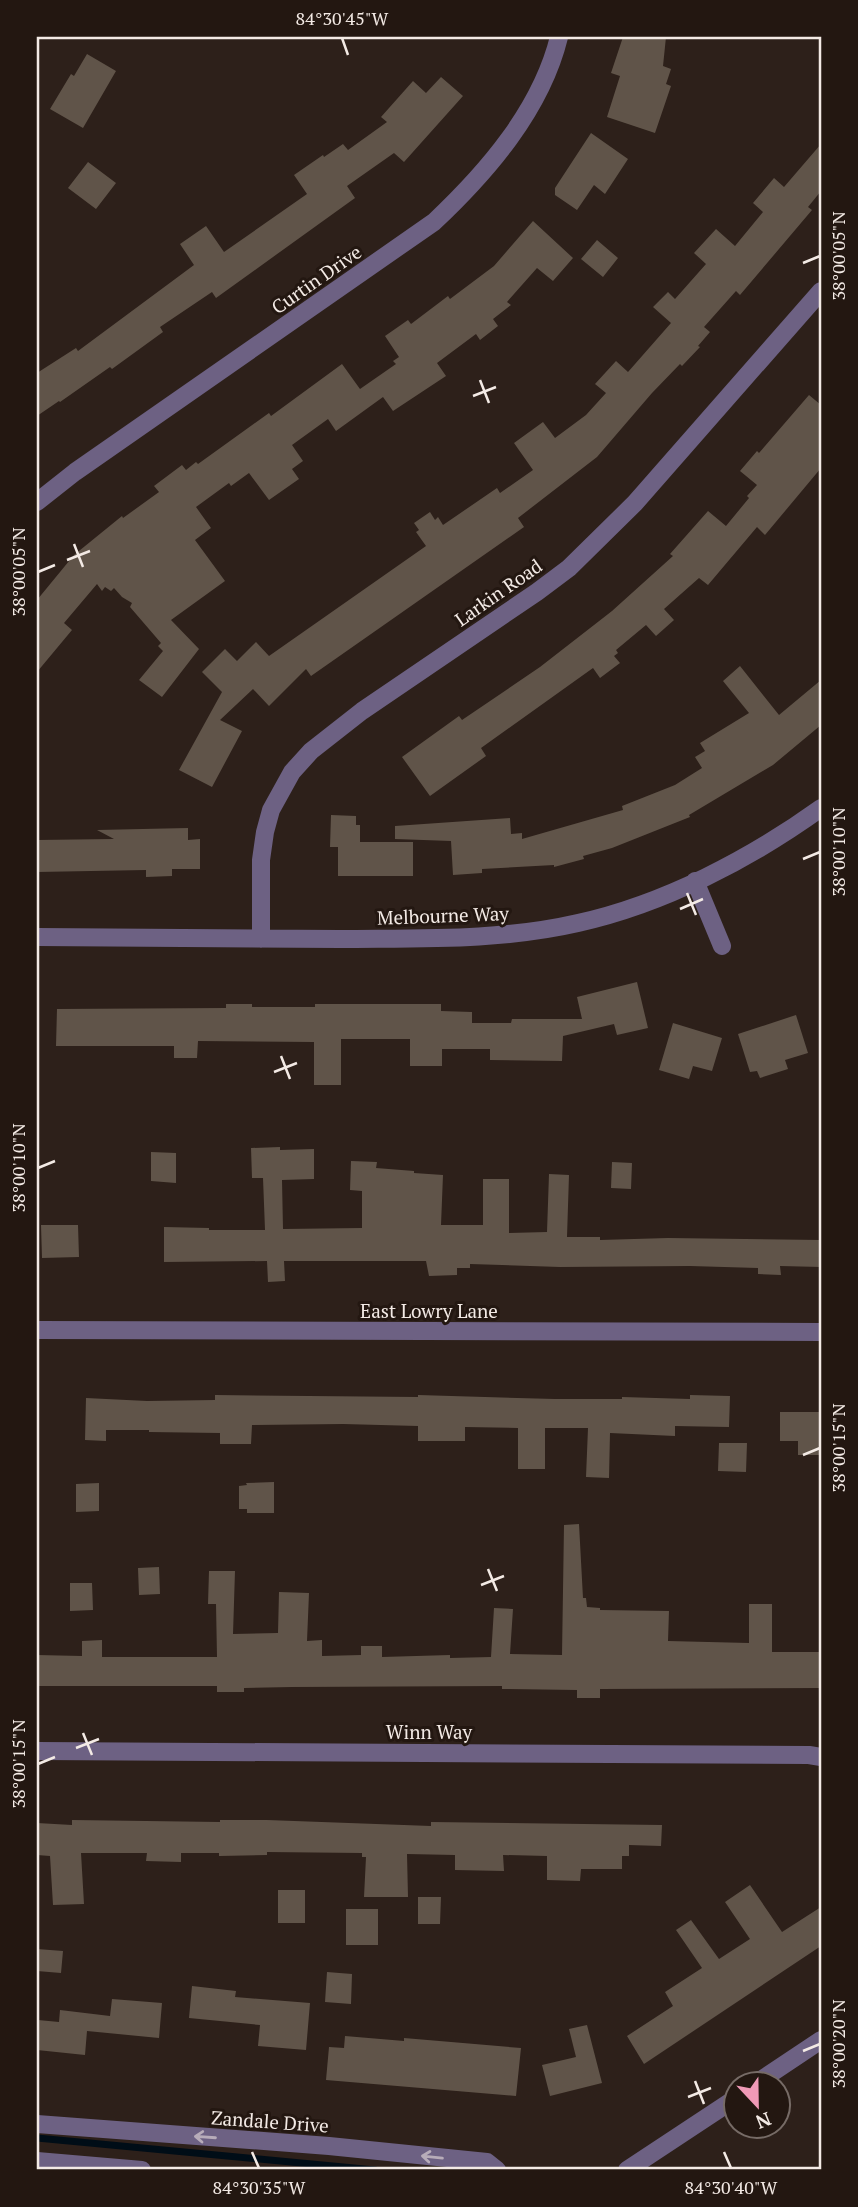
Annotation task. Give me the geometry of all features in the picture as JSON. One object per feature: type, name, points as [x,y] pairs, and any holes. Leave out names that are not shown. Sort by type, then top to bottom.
[{"type":"street","name":"Curtin Drive","points":[[37,502],[75,472],[433,222],[465,193],[517,127],[539,88],[556,51],[559,37]]},
{"type":"street","name":"Larkin Road","points":[[261,939],[261,860],[265,832],[275,802],[292,772],[311,751],[362,711],[569,568],[644,493],[821,291]]},
{"type":"street","name":"Melbourne Way","points":[[37,937],[493,937],[536,931],[617,913],[658,898],[747,857],[821,808]]},
{"type":"street","points":[[695,881],[722,946]]},
{"type":"street","name":"East Lowry Lane","points":[[37,1330],[821,1332]]},
{"type":"street","name":"Winn Way","points":[[37,1751],[557,1752],[821,1757]]},
{"type":"street","points":[[776,2070],[821,2040]]},
{"type":"street","points":[[627,2170],[722,2107]]},
{"type":"street","name":"Zandale Drive","points":[[37,2124],[408,2154],[487,2162],[497,2170]]},
{"type":"street","points":[[37,2161],[142,2170]]},
{"type":"building","points":[[623,37],[666,37],[663,66],[671,69],[666,84],[671,86],[655,133],[607,117],[620,76],[611,73]]},
{"type":"building","points":[[87,54],[116,71],[83,128],[50,109],[71,74],[74,76]]},
{"type":"building","points":[[441,77],[463,96],[404,162],[394,153],[347,186],[355,198],[216,298],[212,292],[160,327],[163,332],[112,369],[110,367],[37,416],[37,373],[76,348],[78,351],[194,265],[180,244],[206,226],[224,252],[307,194],[294,175],[343,144],[348,150],[387,122],[381,117],[413,81],[426,93]]},
{"type":"building","points":[[591,133],[628,159],[605,194],[594,185],[577,210],[555,195],[555,188]]},
{"type":"building","points":[[821,144],[821,191],[808,207],[812,210],[740,295],[736,291],[704,327],[710,332],[698,346],[700,347],[652,393],[597,457],[518,518],[524,527],[311,676],[306,669],[269,706],[253,689],[220,720],[242,731],[212,787],[179,770],[222,692],[202,672],[225,649],[237,661],[256,642],[269,656],[426,546],[416,532],[419,530],[414,523],[430,512],[435,520],[438,517],[443,525],[497,488],[500,493],[533,470],[514,443],[543,422],[555,438],[586,415],[606,393],[595,384],[616,361],[628,372],[671,323],[653,307],[668,292],[675,299],[706,264],[694,253],[716,229],[735,246],[763,212],[753,203],[774,178],[784,187]]},
{"type":"building","points":[[88,162],[116,183],[96,209],[68,188]]},
{"type":"building","points":[[533,221],[573,258],[553,281],[537,268],[507,302],[511,305],[493,319],[498,326],[480,340],[476,334],[437,363],[446,376],[393,411],[383,397],[336,431],[328,419],[292,445],[303,461],[292,469],[299,479],[269,500],[249,473],[231,486],[229,483],[196,507],[211,528],[195,540],[225,581],[171,620],[199,649],[162,697],[139,680],[163,651],[158,646],[161,643],[130,607],[132,603],[114,588],[111,591],[105,587],[102,591],[97,584],[64,623],[72,630],[37,672],[37,600],[74,555],[122,516],[123,518],[159,492],[154,486],[182,465],[186,470],[196,462],[198,464],[269,413],[271,416],[342,364],[360,389],[396,364],[393,361],[399,357],[385,336],[408,320],[411,324],[448,296],[450,299],[494,266]]},
{"type":"building","points":[[597,240],[618,258],[603,277],[581,259]]},
{"type":"building","points":[[809,395],[821,405],[821,468],[765,535],[757,527],[708,585],[699,578],[664,609],[674,620],[656,636],[646,625],[616,650],[618,653],[614,656],[620,663],[600,678],[593,668],[481,748],[486,756],[430,796],[402,757],[459,716],[462,720],[540,667],[612,611],[673,556],[670,554],[708,511],[726,526],[757,485],[740,471]]},
{"type":"building","points":[[740,666],[779,715],[821,680],[821,725],[773,765],[689,815],[690,817],[612,848],[583,856],[584,859],[554,867],[482,869],[482,873],[453,875],[451,841],[395,839],[395,826],[510,818],[511,834],[522,833],[522,839],[623,810],[622,806],[675,785],[702,768],[695,757],[705,751],[700,743],[749,713],[723,681]]},
{"type":"building","points":[[331,815],[356,816],[356,825],[360,825],[360,842],[413,842],[413,876],[338,876],[338,847],[330,847]]},
{"type":"building","points":[[188,828],[188,840],[200,839],[200,869],[172,869],[172,876],[146,877],[146,870],[37,872],[37,840],[114,839],[97,830]]},
{"type":"building","points":[[637,982],[648,1028],[617,1035],[614,1024],[563,1036],[562,1061],[490,1060],[490,1049],[442,1049],[442,1066],[410,1066],[410,1039],[341,1039],[341,1085],[314,1085],[314,1042],[198,1041],[197,1058],[174,1058],[174,1046],[56,1046],[57,1009],[226,1008],[226,1004],[252,1004],[252,1007],[315,1007],[315,1004],[441,1004],[441,1011],[472,1012],[472,1023],[511,1023],[512,1019],[582,1019],[577,997]]},
{"type":"building","points":[[796,1015],[808,1053],[785,1060],[788,1069],[760,1078],[757,1071],[750,1072],[738,1034]]},
{"type":"building","points":[[673,1023],[722,1038],[712,1071],[693,1066],[689,1079],[659,1070]]},
{"type":"building","points":[[280,1147],[280,1150],[314,1149],[314,1179],[282,1180],[283,1229],[362,1228],[362,1191],[350,1190],[351,1161],[377,1162],[376,1168],[443,1175],[441,1225],[483,1225],[483,1179],[509,1179],[509,1233],[547,1232],[549,1174],[569,1175],[567,1237],[600,1237],[600,1240],[821,1240],[821,1267],[780,1266],[781,1275],[758,1274],[758,1268],[470,1264],[470,1268],[457,1268],[457,1275],[429,1276],[426,1261],[284,1261],[285,1281],[268,1282],[267,1261],[164,1262],[164,1227],[265,1230],[263,1178],[252,1178],[251,1148]]},
{"type":"building","points":[[151,1152],[176,1153],[176,1183],[151,1181]]},
{"type":"building","points":[[612,1162],[632,1163],[631,1189],[611,1188]]},
{"type":"building","points":[[41,1225],[78,1225],[79,1257],[42,1258]]},
{"type":"building","points":[[215,1395],[418,1395],[555,1399],[690,1399],[690,1395],[730,1396],[729,1427],[675,1426],[675,1436],[610,1433],[609,1478],[586,1477],[588,1428],[545,1428],[545,1469],[518,1469],[518,1428],[465,1427],[465,1441],[418,1441],[418,1426],[343,1424],[252,1425],[251,1444],[220,1444],[220,1433],[149,1430],[106,1430],[106,1441],[85,1440],[86,1398],[215,1400]]},
{"type":"building","points":[[780,1412],[821,1412],[821,1455],[798,1455],[798,1441],[780,1441]]},
{"type":"building","points":[[719,1443],[747,1443],[746,1472],[718,1471]]},
{"type":"building","points":[[274,1482],[274,1513],[247,1513],[247,1509],[239,1509],[239,1486],[247,1485],[246,1483]]},
{"type":"building","points":[[99,1483],[99,1511],[76,1512],[76,1484]]},
{"type":"building","points":[[579,1524],[583,1598],[586,1598],[587,1607],[600,1610],[669,1611],[668,1641],[749,1643],[749,1604],[772,1604],[772,1652],[821,1652],[821,1688],[600,1689],[600,1698],[577,1698],[577,1690],[502,1689],[502,1686],[244,1688],[244,1692],[217,1692],[217,1686],[37,1686],[37,1655],[82,1656],[82,1641],[102,1640],[102,1657],[217,1657],[216,1604],[208,1604],[209,1571],[235,1571],[233,1634],[278,1633],[279,1592],[309,1593],[307,1641],[322,1640],[322,1656],[361,1655],[361,1646],[382,1646],[382,1657],[491,1657],[494,1608],[513,1609],[510,1654],[562,1655],[564,1525]]},
{"type":"building","points":[[159,1567],[160,1594],[139,1595],[138,1568]]},
{"type":"building","points":[[70,1583],[92,1583],[93,1610],[70,1611]]},
{"type":"building","points":[[72,1820],[267,1820],[431,1826],[431,1822],[662,1825],[661,1846],[629,1845],[629,1856],[622,1856],[622,1869],[581,1869],[580,1881],[547,1880],[547,1856],[503,1855],[504,1871],[455,1870],[455,1855],[407,1854],[408,1897],[364,1897],[366,1857],[362,1857],[362,1853],[267,1852],[267,1855],[219,1856],[219,1853],[181,1853],[181,1862],[146,1861],[147,1853],[81,1853],[84,1904],[53,1905],[50,1856],[37,1855],[37,1823],[72,1825]]},
{"type":"building","points":[[750,1885],[782,1932],[821,1907],[821,1946],[644,2064],[627,2036],[673,2006],[665,1992],[702,1968],[676,1930],[691,1920],[719,1959],[750,1939],[725,1902]]},
{"type":"building","points":[[278,1890],[305,1890],[305,1923],[278,1923]]},
{"type":"building","points":[[418,1897],[441,1897],[440,1924],[418,1924]]},
{"type":"building","points":[[346,1909],[378,1909],[378,1945],[346,1945]]},
{"type":"building","points":[[37,1949],[63,1951],[61,1973],[37,1971]]},
{"type":"building","points":[[327,1972],[352,1974],[351,2004],[325,2002]]},
{"type":"building","points":[[192,1986],[236,1991],[235,1997],[310,2003],[306,2050],[258,2046],[260,2025],[189,2018]]},
{"type":"building","points":[[112,1999],[162,2003],[159,2038],[87,2031],[85,2055],[37,2050],[38,2020],[59,2022],[60,2010],[110,2016]]},
{"type":"building","points":[[587,2025],[602,2083],[550,2096],[542,2065],[576,2057],[569,2029]]},
{"type":"building","points":[[345,2036],[521,2048],[516,2096],[326,2080],[329,2047],[344,2048]]},
{"type":"waterway","points":[[37,2138],[375,2170]]}]
